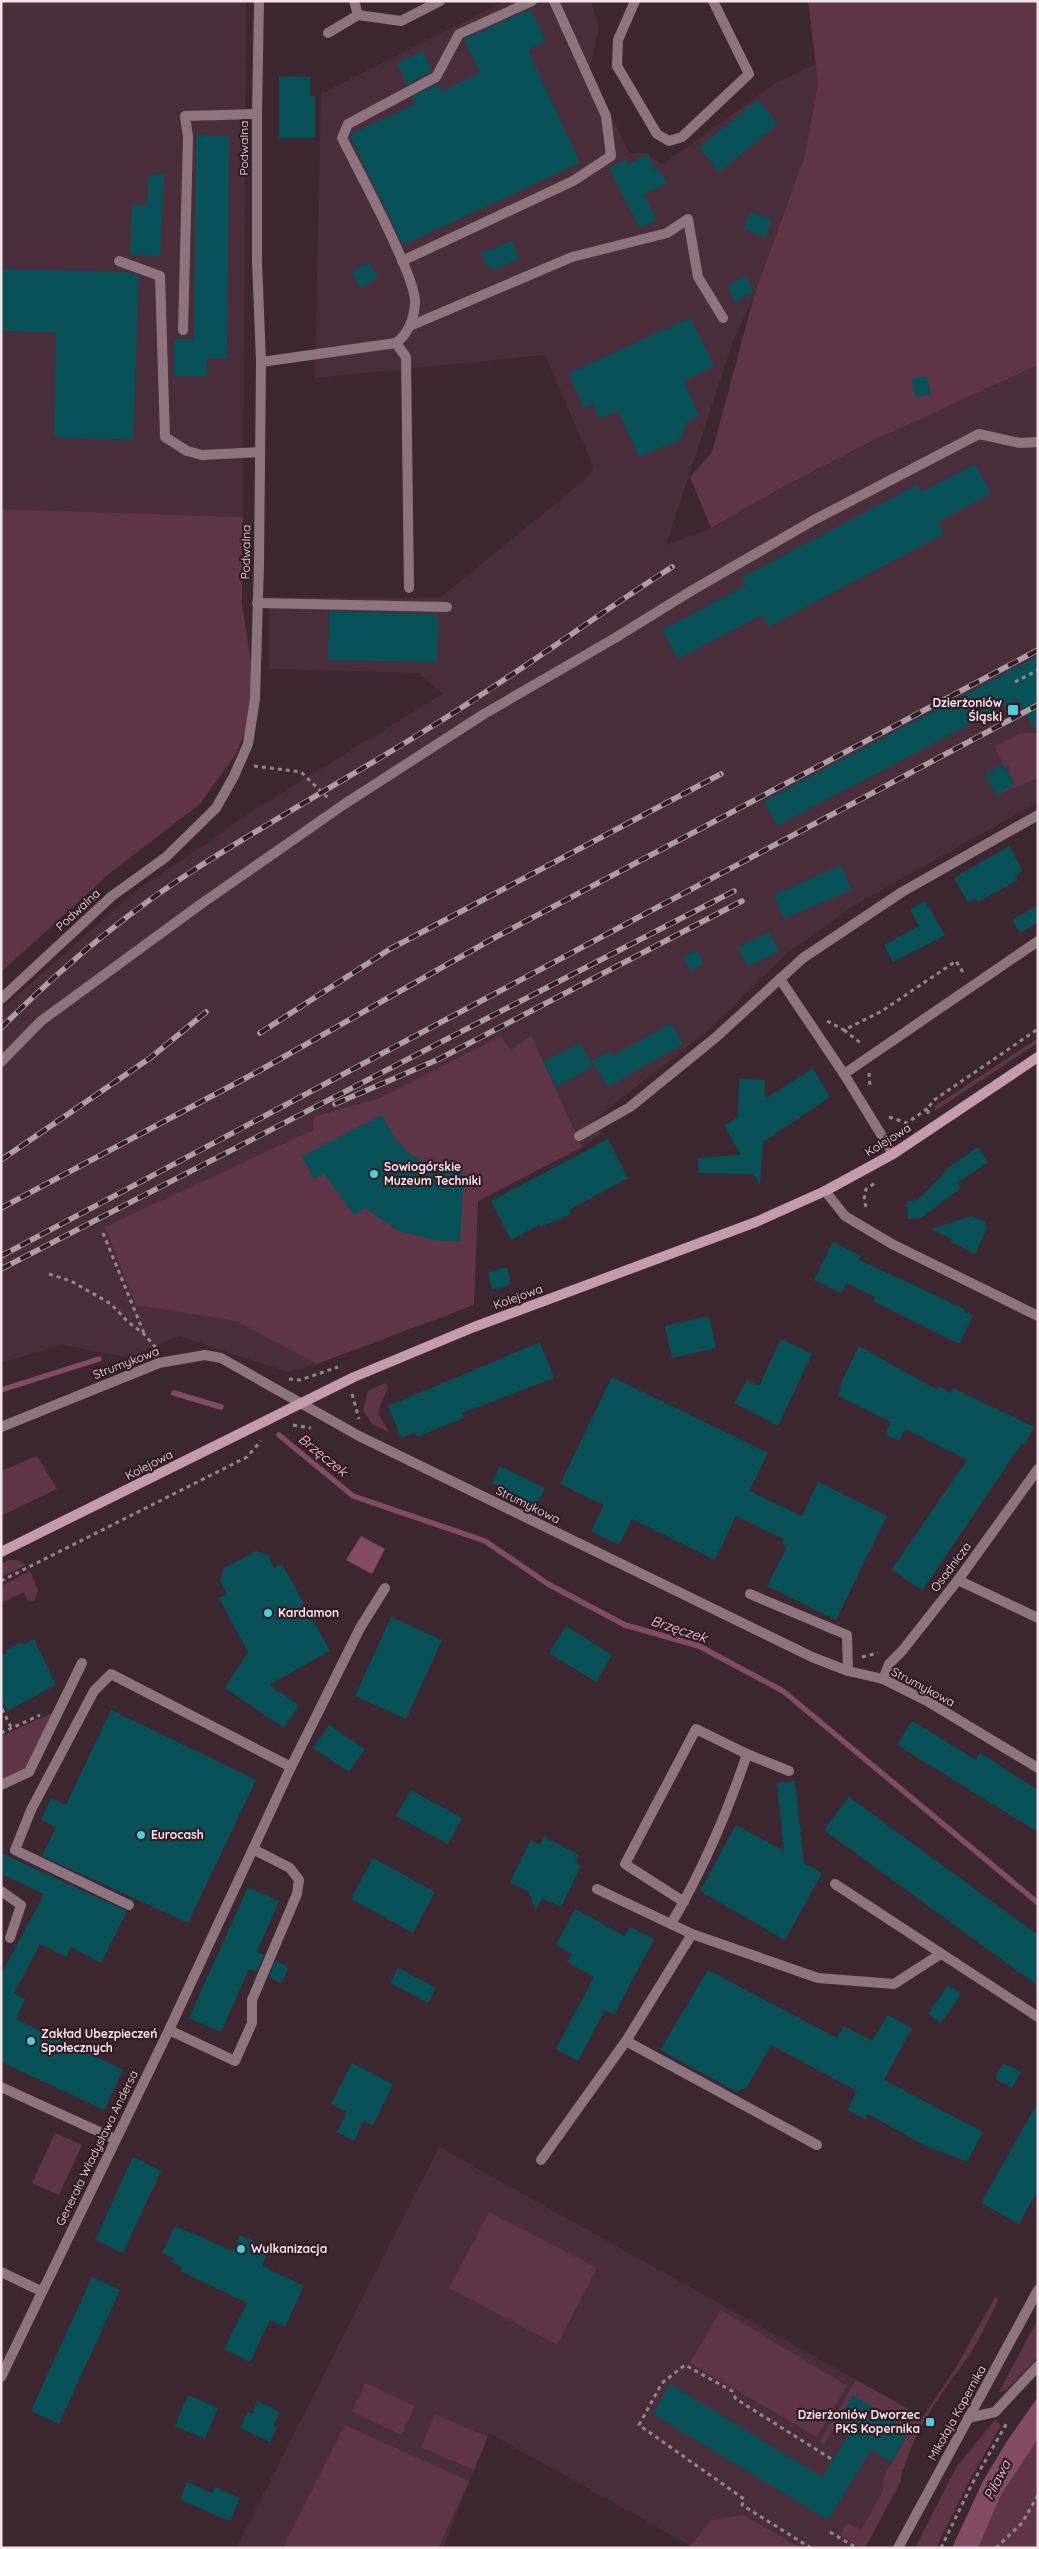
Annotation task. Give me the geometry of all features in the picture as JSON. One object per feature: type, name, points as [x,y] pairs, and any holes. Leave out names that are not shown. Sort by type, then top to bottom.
[{"type":"street","name":"Podwalna","points":[[1,999],[112,896],[166,856],[216,808],[248,744],[254,699],[261,362],[257,114],[260,1]]},
{"type":"street","points":[[354,1],[358,15]]},
{"type":"street","points":[[328,33],[358,15],[400,21],[440,1]]},
{"type":"street","points":[[261,362],[396,342],[405,336],[410,326],[416,301],[402,261],[342,138],[348,124],[436,77],[459,34],[532,1]]},
{"type":"street","points":[[402,261],[573,181],[611,156],[606,116],[554,1]]},
{"type":"street","points":[[635,1],[618,40],[617,66],[657,134],[668,141],[682,137],[749,74],[714,1]]},
{"type":"street","points":[[183,330],[188,137],[185,116],[257,114]]},
{"type":"street","points":[[410,326],[572,257],[667,233],[688,219],[698,276],[723,318]]},
{"type":"street","points":[[118,261],[160,276],[165,436],[188,451],[202,455],[259,452]]},
{"type":"street","points":[[396,342],[406,357],[410,588]]},
{"type":"street","points":[[1,1062],[41,1021],[201,904],[338,808],[484,714],[615,638],[690,591],[840,506],[979,434],[1020,443],[1038,442]]},
{"type":"street","points":[[257,603],[447,607]]},
{"type":"street","points":[[579,1136],[630,1107],[715,1038],[803,958],[902,892],[1038,815]]},
{"type":"street","points":[[844,1074],[1038,941]]},
{"type":"street","points":[[780,979],[844,1074],[893,1154]]},
{"type":"street","name":"Kolejowa","points":[[1,1552],[354,1377],[474,1327],[756,1222],[825,1191],[893,1154],[1038,1057]]},
{"type":"street","points":[[825,1191],[844,1216],[892,1244],[1038,1316]]},
{"type":"street","name":"Strumykowa","points":[[1,1427],[159,1362],[205,1355],[231,1363],[257,1381],[359,1436],[812,1657],[848,1671],[883,1679],[927,1700],[1038,1768]]},
{"type":"street","name":"Osadnicza","points":[[883,1679],[889,1664],[902,1651],[958,1580],[1038,1469]]},
{"type":"street","points":[[958,1580],[1038,1618]]},
{"type":"street","name":"Generała Władysława Andersa","points":[[1,2377],[169,2030],[356,1626],[385,1588]]},
{"type":"street","points":[[750,1594],[847,1635],[846,1656],[848,1671]]},
{"type":"street","points":[[1,1786],[29,1772],[82,1664]]},
{"type":"street","points":[[129,1905],[15,1850],[31,1810],[94,1691],[111,1674],[291,1767]]},
{"type":"street","points":[[684,1902],[625,1864],[696,1729],[747,1754],[789,1771]]},
{"type":"street","points":[[671,1924],[684,1902],[737,1784],[747,1754]]},
{"type":"street","points":[[169,2030],[235,2061],[252,2023],[252,2000],[297,1894],[299,1880],[290,1868],[253,1849]]},
{"type":"street","points":[[835,1884],[939,1954],[1038,2017]]},
{"type":"street","points":[[597,1889],[692,1934],[818,1978],[894,1984],[939,1954]]},
{"type":"street","points":[[1,1891],[20,1906],[10,1938]]},
{"type":"street","points":[[541,2160],[626,2041],[692,1934]]},
{"type":"street","points":[[626,2041],[817,2145]]},
{"type":"street","points":[[1,2087],[115,2140]]},
{"type":"street","points":[[1,2272],[41,2292]]},
{"type":"street","name":"Mikołaja Kopernika","points":[[898,2548],[1038,2290]]},
{"type":"street","points":[[968,2418],[995,2412],[1038,2366]]},
{"type":"path","points":[[1015,682],[1038,670]]},
{"type":"path","points":[[239,764],[301,772],[338,808]]},
{"type":"path","points":[[844,1030],[882,1011],[956,962],[964,974],[972,969]]},
{"type":"path","points":[[823,1019],[844,1030],[874,1053],[869,1070],[871,1092]]},
{"type":"path","points":[[885,1112],[889,1118],[906,1123],[928,1108]]},
{"type":"path","points":[[103,1232],[144,1334]]},
{"type":"path","points":[[49,1274],[70,1281],[111,1304],[128,1322],[144,1334],[160,1352]]},
{"type":"path","points":[[349,1388],[355,1400],[354,1408],[362,1421]]},
{"type":"path","points":[[288,1426],[296,1424],[318,1431]]},
{"type":"path","points":[[1,1581],[247,1457],[263,1438]]},
{"type":"path","points":[[846,1656],[868,1657],[880,1652]]},
{"type":"path","points":[[1,1733],[61,1706]]},
{"type":"path","points":[[2,1709],[11,1728]]},
{"type":"path","points":[[811,2548],[742,2505],[744,2499],[639,2425],[662,2383],[685,2365],[732,2391],[736,2399],[833,2460]]},
{"type":"path","points":[[942,2548],[972,2484],[1012,2414]]},
{"type":"path","points":[[996,2548],[1022,2522],[1038,2495]]},
{"type":"path","points":[[830,2532],[857,2548]]},
{"type":"shaded area","points":[[1,1],[246,1],[243,517],[1,509]]},
{"type":"shaded area","points":[[504,1],[591,1],[599,28],[590,69],[629,153],[646,152],[662,165],[774,84],[818,63],[818,83],[805,155],[754,296],[733,341],[666,545],[711,528],[783,487],[872,441],[1038,365],[1038,802],[855,905],[787,953],[710,1029],[594,1120],[602,1133],[582,1147],[478,1201],[474,1305],[317,1364],[287,1372],[179,1336],[129,1358],[62,1345],[1,1363],[1,1010],[132,894],[254,810],[442,694],[419,673],[269,669],[269,597],[440,598],[582,482],[594,468],[545,355],[315,378],[321,94]]},
{"type":"shaded area","points":[[808,1],[1038,1],[1038,365],[872,441],[783,487],[711,528],[690,477],[712,452],[754,296],[805,155],[818,83]]},
{"type":"shaded area","points":[[1,509],[243,517],[242,603],[253,677],[246,729],[236,754],[200,804],[110,873],[1,972]]},
{"type":"shaded area","points":[[1021,733],[1036,733],[1038,736],[1038,778],[996,795],[1015,784],[1008,771],[1010,769],[1008,766],[1005,767],[994,747]]},
{"type":"shaded area","name":"Sowiogórskie Muzeum Techniki","points":[[531,1035],[582,1147],[478,1201],[474,1305],[317,1364],[237,1321],[136,1305],[105,1227],[313,1130],[314,1117],[380,1098],[501,1036],[510,1051]]},
{"type":"shaded area","points":[[1038,1038],[1038,1043],[935,1111],[935,1106]]},
{"type":"shaded area","points":[[385,1383],[388,1387],[380,1406],[379,1415],[389,1432],[372,1424],[363,1410],[368,1391]]},
{"type":"shaded area","points":[[37,1456],[57,1489],[1,1516],[1,1471]]},
{"type":"shaded area","points":[[9,1560],[18,1560],[26,1565],[1,1577],[1,1564]]},
{"type":"shaded area","points":[[30,1571],[38,1591],[34,1601],[28,1601],[24,1592],[1,1603],[1,1586]]},
{"type":"shaded area","points":[[54,1712],[26,1769],[1,1781],[1,1736]]},
{"type":"shaded area","points":[[55,2133],[82,2145],[59,2195],[32,2183]]},
{"type":"shaded area","points":[[439,2147],[923,2417],[894,2469],[865,2548],[802,2548],[743,2515],[711,2520],[689,2545],[489,2433],[443,2548],[236,2548]]},
{"type":"shaded area","points":[[489,2212],[597,2268],[557,2345],[449,2288]]},
{"type":"shaded area","points":[[995,2297],[999,2299],[980,2338],[922,2425],[904,2469],[902,2469],[901,2481],[865,2548],[861,2548],[840,2534],[848,2523],[861,2530],[883,2491],[884,2476],[910,2431],[853,2396],[824,2444],[820,2441],[856,2380],[923,2417],[955,2369]]},
{"type":"shaded area","points":[[721,2310],[847,2386],[817,2437],[690,2363]]},
{"type":"shaded area","points":[[1038,2319],[1038,2357],[1007,2390],[999,2392]]},
{"type":"shaded area","points":[[366,2383],[415,2406],[401,2435],[352,2411]]},
{"type":"shaded area","points":[[435,2414],[488,2437],[474,2470],[421,2447]]},
{"type":"shaded area","points":[[995,2420],[1001,2425],[971,2478],[936,2548],[915,2548],[957,2466]]},
{"type":"shaded area","points":[[345,2425],[469,2481],[438,2548],[283,2548]]},
{"type":"shaded area","points":[[1038,2439],[1038,2548],[978,2548],[1001,2495]]},
{"type":"shaded area","points":[[743,2515],[802,2548],[688,2548],[711,2520]]},
{"type":"water","points":[[361,1536],[385,1549],[372,1574],[346,1560]]},
{"type":"water","name":"Piława","points":[[1038,2397],[1038,2439],[1001,2495],[978,2548],[952,2548],[983,2481],[1007,2441]]},
{"type":"building","points":[[531,9],[546,41],[528,50],[580,163],[403,245],[350,136],[351,134],[415,104],[412,97],[437,84],[441,92],[480,73],[464,39]]},
{"type":"building","points":[[423,51],[432,71],[407,85],[397,63]]},
{"type":"building","points":[[279,76],[310,77],[310,96],[315,96],[315,138],[279,138]]},
{"type":"building","points":[[758,100],[778,124],[719,172],[699,147]]},
{"type":"building","points":[[196,135],[229,136],[227,358],[207,358],[207,376],[174,376],[174,339],[194,339]]},
{"type":"building","points":[[648,154],[654,170],[658,168],[667,183],[644,195],[657,220],[640,228],[609,168],[626,159],[628,164]]},
{"type":"building","points":[[149,175],[164,175],[160,256],[130,255],[132,204],[147,205]]},
{"type":"building","points":[[750,212],[772,219],[766,237],[744,229]]},
{"type":"building","points":[[512,241],[519,259],[494,270],[492,267],[488,268],[481,253]]},
{"type":"building","points":[[369,262],[378,278],[360,288],[351,272]]},
{"type":"building","points":[[1,269],[128,272],[139,276],[133,440],[54,437],[56,332],[1,331]]},
{"type":"building","points":[[746,276],[754,292],[735,302],[727,286]]},
{"type":"building","points":[[690,318],[714,366],[684,381],[699,416],[686,423],[681,439],[639,457],[618,411],[599,418],[593,405],[583,408],[569,373]]},
{"type":"building","points":[[927,376],[931,394],[915,397],[912,379]]},
{"type":"building","points":[[975,464],[991,494],[938,522],[944,534],[768,627],[762,615],[678,659],[662,630],[746,585],[742,577],[917,485],[921,492]]},
{"type":"building","points":[[329,611],[438,614],[437,662],[328,660]]},
{"type":"building","points":[[1038,656],[1038,736],[1018,699],[777,826],[764,801]]},
{"type":"building","points":[[1003,764],[1015,784],[996,795],[985,774]]},
{"type":"building","points":[[1009,846],[1023,871],[1015,875],[1018,880],[978,902],[975,898],[968,903],[954,878]]},
{"type":"building","points":[[841,865],[851,890],[784,919],[774,895]]},
{"type":"building","points":[[925,901],[945,935],[893,962],[884,945],[919,926],[910,910]]},
{"type":"building","points":[[1038,905],[1038,922],[1020,933],[1012,920]]},
{"type":"building","points":[[769,932],[779,951],[748,967],[738,948]]},
{"type":"building","points":[[696,950],[704,964],[691,971],[683,957]]},
{"type":"building","points":[[671,1023],[683,1044],[608,1087],[592,1061],[610,1051],[613,1056]]},
{"type":"building","points":[[580,1043],[593,1066],[557,1087],[543,1062]]},
{"type":"building","points":[[813,1068],[830,1097],[763,1142],[760,1185],[753,1174],[699,1173],[698,1158],[741,1155],[724,1126],[738,1117],[739,1079],[765,1080],[765,1099]]},
{"type":"building","points":[[382,1115],[396,1140],[412,1156],[435,1167],[464,1174],[460,1242],[434,1240],[398,1231],[365,1208],[355,1216],[324,1174],[314,1179],[302,1156]]},
{"type":"building","points":[[608,1139],[628,1178],[569,1210],[571,1214],[540,1227],[539,1225],[511,1240],[491,1201]]},
{"type":"building","points":[[978,1147],[988,1162],[957,1183],[961,1188],[921,1218],[908,1219],[907,1201],[918,1200],[944,1171]]},
{"type":"building","points":[[971,1216],[985,1222],[986,1230],[975,1254],[951,1242],[952,1239],[931,1229]]},
{"type":"building","points":[[833,1242],[861,1256],[859,1260],[965,1309],[964,1311],[973,1316],[959,1344],[873,1301],[875,1297],[847,1283],[841,1293],[814,1280]]},
{"type":"building","points":[[507,1267],[511,1285],[492,1290],[488,1272]]},
{"type":"building","points":[[709,1316],[716,1348],[672,1358],[665,1326]]},
{"type":"building","points":[[781,1339],[812,1354],[778,1426],[734,1403],[747,1380],[759,1386]]},
{"type":"building","points":[[540,1342],[554,1378],[462,1413],[464,1418],[417,1437],[415,1432],[401,1438],[388,1406]]},
{"type":"building","points":[[859,1346],[937,1390],[938,1386],[951,1393],[953,1388],[1034,1427],[1025,1445],[1022,1443],[922,1591],[892,1569],[967,1460],[905,1429],[899,1441],[885,1434],[891,1422],[838,1396],[841,1388],[839,1387]]},
{"type":"building","points":[[612,1377],[768,1453],[749,1491],[802,1516],[818,1482],[887,1516],[836,1620],[767,1586],[787,1547],[782,1544],[784,1539],[736,1516],[715,1560],[632,1519],[619,1545],[591,1531],[604,1505],[560,1484]]},
{"type":"building","points":[[500,1466],[545,1488],[536,1505],[492,1483]]},
{"type":"building","name":"Kardamon","points":[[256,1551],[268,1555],[274,1568],[282,1564],[330,1651],[269,1685],[299,1705],[284,1728],[225,1688],[248,1652],[219,1598],[227,1594],[220,1581],[224,1568]]},
{"type":"building","points":[[391,1617],[442,1640],[406,1719],[355,1696]]},
{"type":"building","points":[[566,1626],[612,1655],[596,1682],[549,1653]]},
{"type":"building","points":[[34,1639],[56,1685],[7,1711],[1,1700],[1,1656],[7,1653],[6,1650]]},
{"type":"building","name":"Eurocash","points":[[111,1710],[256,1780],[188,1923],[42,1856],[56,1827],[41,1820],[51,1798],[66,1805]]},
{"type":"building","points":[[912,1721],[976,1760],[980,1753],[1038,1790],[1038,1832],[897,1745]]},
{"type":"building","points":[[329,1725],[365,1749],[349,1772],[313,1748]]},
{"type":"building","points":[[795,1781],[804,1863],[822,1873],[785,1940],[700,1891],[736,1825],[784,1851],[777,1783]]},
{"type":"building","points":[[411,1790],[462,1818],[448,1844],[396,1816]]},
{"type":"building","points":[[849,1797],[1038,1935],[1038,1986],[824,1830]]},
{"type":"building","points":[[544,1837],[579,1855],[575,1862],[581,1866],[561,1907],[542,1898],[536,1910],[528,1891],[510,1882],[531,1840],[540,1845]]},
{"type":"building","points":[[1,1853],[127,1911],[101,1963],[71,1947],[66,1957],[40,1944],[14,1993],[25,1999],[16,2019],[123,2070],[104,2110],[1,2062],[1,1975],[44,1894],[1,1874]]},
{"type":"building","points":[[373,1858],[435,1892],[413,1933],[351,1899]]},
{"type":"building","points":[[248,1887],[279,1901],[257,1952],[264,1955],[256,1972],[249,1969],[221,2032],[189,2018]]},
{"type":"building","points":[[575,1909],[625,1936],[630,1927],[654,1939],[614,2015],[605,2010],[578,2061],[556,2049],[594,1977],[567,1962],[572,1954],[556,1945]]},
{"type":"building","points":[[276,1961],[289,1967],[281,1983],[269,1977]]},
{"type":"building","points":[[398,1968],[436,1988],[428,2003],[390,1983]]},
{"type":"building","points":[[708,1970],[837,2038],[844,2026],[872,2041],[888,2015],[912,2028],[884,2080],[983,2132],[967,2162],[924,2145],[868,2114],[865,2119],[847,2110],[857,2091],[771,2045],[747,2087],[736,2092],[660,2050]]},
{"type":"building","points":[[948,1985],[961,1994],[941,2023],[928,2014]]},
{"type":"building","points":[[352,2063],[393,2084],[373,2125],[364,2121],[354,2141],[337,2132],[347,2112],[331,2104]]},
{"type":"building","points":[[1003,2063],[1021,2072],[1012,2088],[995,2079]]},
{"type":"building","points":[[1038,2102],[1038,2190],[1019,2224],[981,2203]]},
{"type":"building","points":[[133,2157],[161,2171],[123,2253],[95,2240]]},
{"type":"building","points":[[175,2226],[233,2251],[240,2235],[269,2248],[262,2266],[304,2286],[285,2327],[270,2320],[250,2362],[224,2349],[247,2303],[180,2271],[182,2267],[172,2262],[174,2259],[162,2253]]},
{"type":"building","points":[[92,2277],[120,2290],[59,2424],[31,2411]]},
{"type":"building","points":[[670,2384],[822,2477],[848,2436],[834,2427],[853,2395],[910,2431],[891,2462],[871,2450],[828,2520],[653,2414]]},
{"type":"building","points":[[188,2395],[218,2408],[205,2439],[175,2426]]},
{"type":"building","points":[[258,2401],[280,2412],[273,2426],[277,2428],[270,2442],[240,2428],[248,2412],[252,2414]]},
{"type":"building","points":[[187,2482],[212,2493],[215,2487],[240,2498],[230,2521],[180,2500]]},
{"type":"waterway","name":"Brzęczek","points":[[1,1390],[99,1359]]},
{"type":"waterway","name":"Brzęczek","points":[[174,1393],[221,1407]]},
{"type":"waterway","name":"Brzęczek","points":[[279,1435],[353,1496],[485,1541],[548,1584],[625,1625],[699,1646],[783,1691],[1038,1903]]},
{"type":"railway","points":[[1,1028],[95,942],[171,885],[457,711],[672,567]]},
{"type":"railway","points":[[1,1208],[257,1072],[494,938],[1038,650]]},
{"type":"railway","points":[[1,1256],[1038,705]]},
{"type":"railway","points":[[260,1033],[390,949],[721,774]]},
{"type":"railway","points":[[1,1269],[734,891]]},
{"type":"railway","points":[[335,1104],[439,1059],[742,901]]},
{"type":"railway","points":[[1,1160],[150,1058],[206,1012]]},
{"type":"place","name":"Dzierżoniów Śląski","points":[[1013,710]]},
{"type":"place","name":"Sowiogórskie Muzeum Techniki","points":[[374,1174]]},
{"type":"place","name":"Kardamon","points":[[268,1613]]},
{"type":"place","name":"Eurocash","points":[[141,1835]]},
{"type":"place","name":"Zakład Ubezpieczeń Społecznych","points":[[31,2041]]},
{"type":"place","name":"Wulkanizacja","points":[[241,2249]]},
{"type":"place","name":"Dzierżoniów Dworzec PKS Kopernika","points":[[930,2422]]}]
